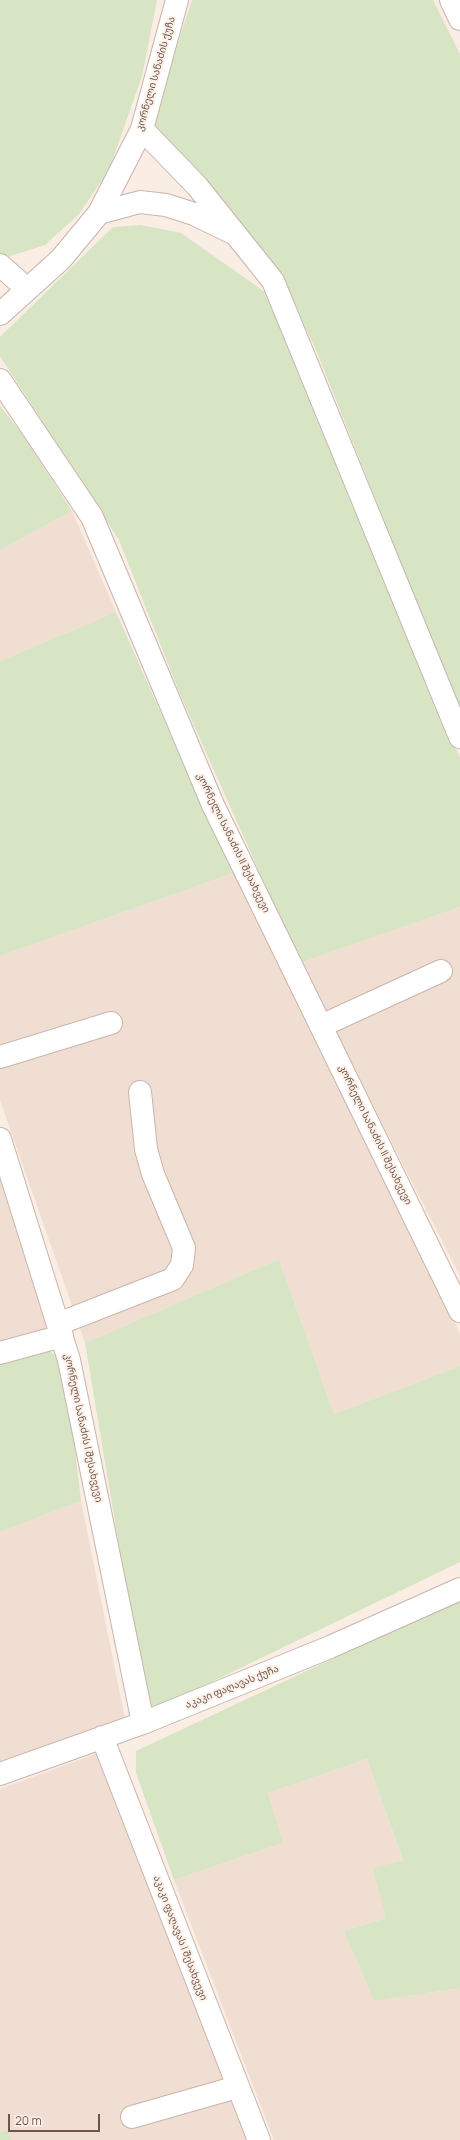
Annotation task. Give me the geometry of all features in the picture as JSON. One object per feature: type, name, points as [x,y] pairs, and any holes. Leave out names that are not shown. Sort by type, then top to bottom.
[{"type":"street","name":"კორნელი სანაძის ქუჩა","points":[[0,314],[61,259],[99,213],[142,129],[177,0]]},
{"type":"street","points":[[451,0],[460,19]]},
{"type":"street","points":[[142,129],[197,186],[273,281],[460,738]]},
{"type":"street","points":[[99,213],[140,202],[166,204],[194,214],[238,236]]},
{"type":"street","points":[[0,265],[27,289]]},
{"type":"street","name":"კორნელი სანაძის II შესახვევი","points":[[0,380],[92,517],[213,805],[460,1311]]},
{"type":"street","points":[[321,1026],[441,971]]},
{"type":"street","points":[[0,1057],[110,1023]]},
{"type":"street","points":[[0,1353],[60,1330],[173,1279],[182,1265],[184,1248],[153,1174],[146,1149],[140,1092]]},
{"type":"street","name":"კორნელი სანაძის I შესახვევი","points":[[0,1139],[69,1360],[144,1723]]},
{"type":"street","name":"აკაკი ფაღავას ქუჩა","points":[[0,1774],[144,1723],[330,1647],[460,1589]]},
{"type":"street","name":"აკაკი ფაღავას I შესახვევი","points":[[102,1737],[258,2140]]},
{"type":"street","points":[[132,2117],[237,2087]]},
{"type":"shaded area","points":[[72,511],[116,612],[0,661],[0,550]]},
{"type":"shaded area","points":[[239,871],[448,1303],[460,1335],[460,1366],[334,1414],[279,1259],[85,1343],[0,1100],[0,956]]},
{"type":"shaded area","points":[[460,907],[460,1276],[300,963]]},
{"type":"shaded area","points":[[0,1168],[51,1330],[0,1346]]},
{"type":"shaded area","points":[[81,1501],[125,1719],[0,1763],[0,1532]]},
{"type":"shaded area","points":[[101,1752],[250,2140],[12,2140],[8,2130],[0,2132],[0,1789]]},
{"type":"shaded area","points":[[367,1759],[403,1862],[372,1868],[386,1918],[344,1931],[374,2001],[460,1988],[460,2140],[274,2140],[174,1880],[283,1843],[268,1793]]},
{"type":"green space","points":[[0,0],[157,0],[142,76],[109,170],[79,214],[45,245],[4,258],[0,262]]},
{"type":"green space","points":[[192,0],[433,0],[460,54],[460,711],[316,350],[282,280],[242,229],[152,122]]},
{"type":"green space","points":[[141,225],[181,233],[265,292],[460,758],[460,907],[300,963],[180,694],[119,540],[0,356],[0,337],[113,227]]},
{"type":"green space","points":[[0,406],[23,435],[72,511],[0,550]]},
{"type":"green space","points":[[116,612],[194,788],[239,871],[0,956],[0,661]]},
{"type":"green space","points":[[279,1259],[334,1414],[460,1366],[460,1562],[147,1713],[85,1343]]},
{"type":"green space","points":[[44,1346],[65,1364],[81,1501],[0,1532],[0,1361]]},
{"type":"green space","points":[[460,1599],[460,1988],[374,2001],[344,1931],[386,1918],[372,1868],[403,1861],[367,1759],[268,1793],[283,1843],[174,1880],[136,1773],[136,1751]]},
{"type":"green space","points":[[8,2130],[12,2140],[0,2140],[0,2132]]}]
